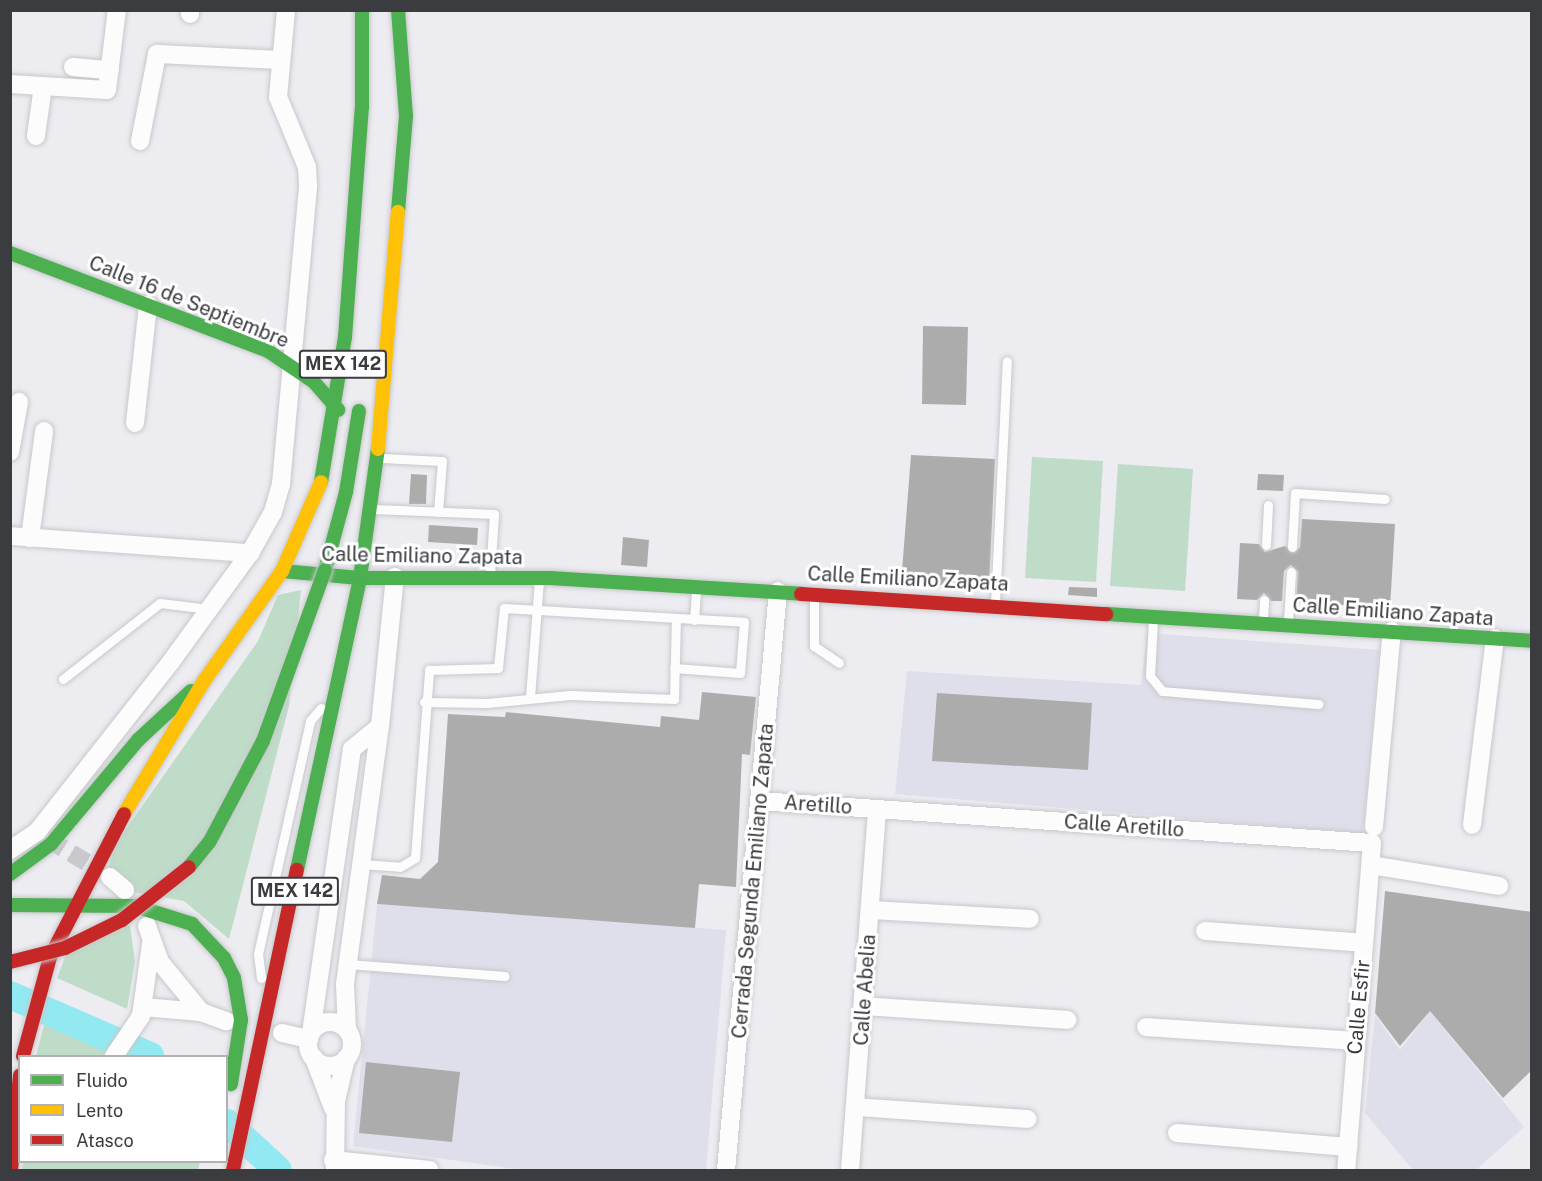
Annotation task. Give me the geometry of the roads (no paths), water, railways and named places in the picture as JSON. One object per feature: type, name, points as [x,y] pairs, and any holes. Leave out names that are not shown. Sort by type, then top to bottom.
[{"type":"main road","name":"MEX 142","points":[[23,1055],[30,1019],[50,957],[73,906],[204,681],[282,571],[319,496],[338,410],[362,107],[362,10]]},
{"type":"main road","name":"MEX 142","points":[[234,1166],[340,686],[370,509],[377,458],[406,116],[398,10]]},
{"type":"main road","points":[[377,132],[378,99]]},
{"type":"main road","name":"Calle 16 de Septiembre","points":[[10,253],[148,305],[292,364],[338,410]]},
{"type":"main road","points":[[10,962],[65,948],[151,902],[181,876],[231,810],[263,741],[325,570],[354,454],[361,394]]},
{"type":"main road","name":"Calle Emiliano Zapata","points":[[282,571],[360,578],[490,580],[539,577],[995,604],[1532,641]]},
{"type":"main road","points":[[10,874],[46,849],[146,732],[204,681]]},
{"type":"main road","points":[[10,905],[156,909],[208,938],[224,958],[239,1000],[233,1077],[229,1097]]},
{"type":"main road","points":[[10,1170],[18,1094]]},
{"type":"street","points":[[10,84],[107,90],[117,10]]},
{"type":"street","points":[[10,850],[43,835],[250,553],[281,484],[308,185],[301,151],[281,115],[281,60],[286,10]]},
{"type":"street","points":[[140,141],[157,54],[281,60]]},
{"type":"street","points":[[73,67],[110,70]]},
{"type":"street","points":[[36,136],[43,86]]},
{"type":"street","points":[[135,423],[148,305]]},
{"type":"street","points":[[10,452],[19,402]]},
{"type":"street","points":[[30,538],[44,431]]},
{"type":"street","points":[[10,536],[250,553]]},
{"type":"street","points":[[395,577],[380,726],[345,984],[347,1030],[352,1045],[346,1058],[335,1115],[334,1165],[429,1170]]},
{"type":"street","name":"Cerrada Segunda Emiliano Zapata","points":[[726,1170],[778,591]]},
{"type":"street","name":"Calle Esfir","points":[[1346,1170],[1392,631]]},
{"type":"street","points":[[1472,825],[1495,638]]},
{"type":"street","points":[[335,1115],[314,1058],[314,1032],[352,749],[380,726]]},
{"type":"street","name":"Aretillo","points":[[760,801],[877,809]]},
{"type":"street","name":"Calle Aretillo","points":[[877,809],[1373,835]]},
{"type":"street","name":"Calle Abelia","points":[[850,1170],[877,809]]},
{"type":"street","points":[[1371,865],[1498,886]]},
{"type":"street","points":[[110,878],[125,890]]},
{"type":"street","points":[[333,884],[358,887]]},
{"type":"street","points":[[871,910],[1030,919]]},
{"type":"street","points":[[1205,931],[1365,944]]},
{"type":"street","points":[[115,1053],[142,1011],[149,935],[171,979],[201,1012]]},
{"type":"street","points":[[314,1032],[345,984]]},
{"type":"street","points":[[863,1006],[1068,1020]]},
{"type":"street","points":[[142,1011],[201,1012],[226,1021]]},
{"type":"street","points":[[282,1033],[314,1032],[336,1023],[347,1030]]},
{"type":"street","points":[[1146,1027],[1356,1041]]},
{"type":"street","points":[[314,1058],[326,1065],[346,1058]]},
{"type":"street","points":[[856,1107],[1028,1119]]},
{"type":"street","points":[[1177,1132],[1348,1146]]},
{"type":"lane","points":[[995,604],[1007,361]]},
{"type":"lane","points":[[377,458],[442,461],[438,512]]},
{"type":"lane","points":[[1292,546],[1294,493],[1385,499]]},
{"type":"lane","points":[[1266,545],[1268,505]]},
{"type":"lane","points":[[370,509],[495,514],[490,580]]},
{"type":"lane","points":[[1288,624],[1291,572]]},
{"type":"lane","points":[[530,697],[539,577]]},
{"type":"lane","points":[[694,620],[697,586]]},
{"type":"lane","points":[[815,593],[814,646],[839,663]]},
{"type":"lane","points":[[1263,623],[1264,600]]},
{"type":"lane","points":[[63,679],[160,603],[209,609]]},
{"type":"lane","points":[[361,864],[400,867],[415,858],[424,702],[429,669],[498,668],[504,608],[744,622],[740,673],[674,668]]},
{"type":"lane","points":[[1154,615],[1150,676],[1162,691],[1318,704]]},
{"type":"lane","points":[[424,702],[487,704],[530,697],[674,699],[676,619]]},
{"type":"lane","points":[[268,1019],[258,954],[310,721],[340,686]]},
{"type":"lane","points":[[348,964],[505,976]]},
{"type":"waterway","points":[[10,995],[148,1055]]},
{"type":"waterway","points":[[228,1124],[278,1170]]},
{"type":"tunnel","points":[[48,839],[99,870]]}]
